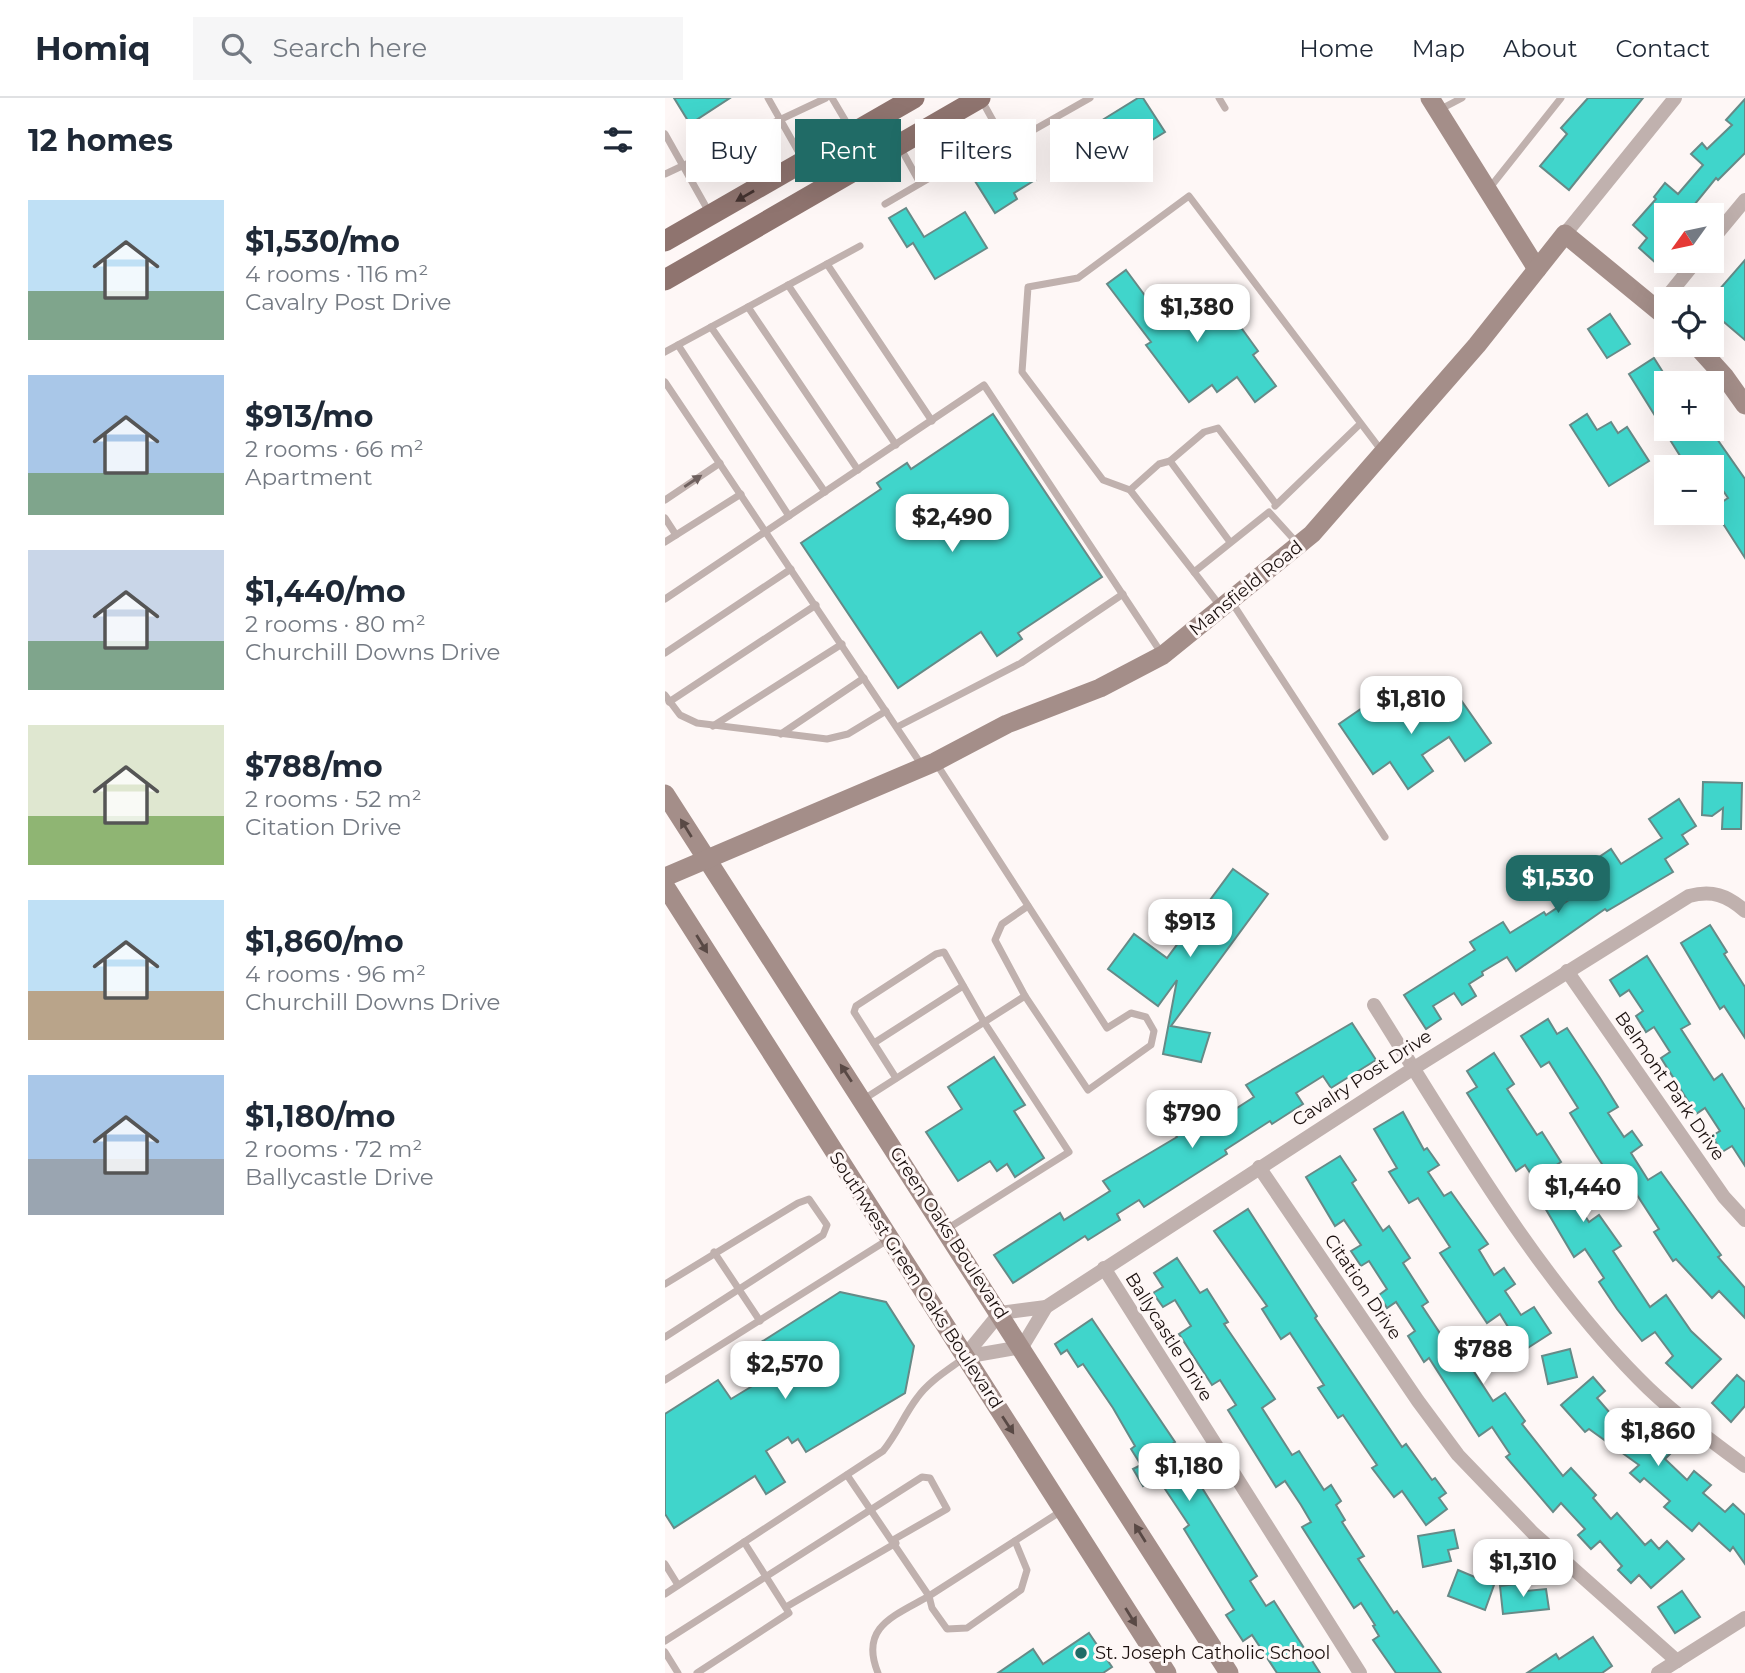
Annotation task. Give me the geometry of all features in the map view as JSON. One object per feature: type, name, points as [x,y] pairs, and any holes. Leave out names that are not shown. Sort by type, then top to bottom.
[{"type":"main road","points":[[878,119],[914,98]]},
{"type":"main road","points":[[945,119],[980,98]]},
{"type":"main road","points":[[1434,104],[1537,269]]},
{"type":"main road","points":[[665,241],[795,167]]},
{"type":"main road","points":[[665,280],[836,182]]},
{"type":"main road","points":[[1565,234],[1654,307]]},
{"type":"main road","name":"Mansfield Road","points":[[665,877],[930,765],[1007,724],[1100,688],[1163,655],[1299,545],[1384,453],[1565,234]]},
{"type":"main road","points":[[1707,357],[1725,376],[1745,405]]},
{"type":"main road","name":"Green Oaks Boulevard","points":[[665,794],[1022,1346],[1229,1673]]},
{"type":"main road","name":"Southwest Green Oaks Boulevard","points":[[665,887],[1167,1673]]},
{"type":"street","name":"Mansfield Road","points":[[1565,234],[1675,98]]},
{"type":"street","points":[[1724,225],[1745,200]]},
{"type":"street","name":"Cavalry Post Drive","points":[[1022,1346],[1046,1307],[1259,1167],[1689,896],[1705,891],[1720,894],[1745,911]]},
{"type":"street","name":"Belmont Park Drive","points":[[1567,971],[1724,1197],[1745,1220]]},
{"type":"street","points":[[1374,1005],[1488,1185],[1608,1345],[1640,1380],[1745,1466]]},
{"type":"street","name":"Citation Drive","points":[[1259,1167],[1458,1455],[1533,1533],[1677,1661]]},
{"type":"street","name":"Ballycastle Drive","points":[[1104,1268],[1360,1673]]},
{"type":"street","name":"Cavalry Post Drive","points":[[1000,1313],[1046,1307]]},
{"type":"street","points":[[964,1357],[1000,1313]]},
{"type":"street","points":[[964,1357],[1022,1346]]},
{"type":"street","points":[[1658,1673],[1745,1618]]},
{"type":"lane","points":[[768,98],[795,145]]},
{"type":"lane","points":[[804,98],[809,106]]},
{"type":"lane","points":[[665,174],[684,163],[782,121],[825,98]]},
{"type":"lane","points":[[832,98],[844,119]]},
{"type":"lane","points":[[980,98],[992,119]]},
{"type":"lane","points":[[1036,129],[1090,98]]},
{"type":"lane","points":[[1219,98],[1225,108]]},
{"type":"lane","points":[[1434,104],[1462,98]]},
{"type":"lane","points":[[1488,190],[1561,98]]},
{"type":"lane","points":[[665,134],[684,163],[711,215]]},
{"type":"lane","points":[[885,204],[920,183],[901,150]]},
{"type":"lane","points":[[1384,453],[1189,196],[1077,278],[1028,287],[1022,372],[1103,480],[1130,491],[1193,572],[1227,605],[1385,837]]},
{"type":"lane","points":[[665,352],[860,246]]},
{"type":"lane","points":[[827,264],[932,421]]},
{"type":"lane","points":[[788,285],[896,445]]},
{"type":"lane","points":[[748,307],[858,470]]},
{"type":"lane","points":[[711,327],[825,492]]},
{"type":"lane","points":[[678,345],[789,516]]},
{"type":"lane","points":[[665,382],[897,727],[930,765],[1028,906],[1107,1028],[1131,1013],[1146,1017],[1154,1031],[1151,1045],[1087,1090],[1024,996],[995,940],[1002,924],[1028,906]]},
{"type":"lane","points":[[665,599],[984,385],[1163,655]]},
{"type":"lane","points":[[1193,572],[1269,512],[1360,424]]},
{"type":"lane","points":[[1130,491],[1159,464],[1170,461],[1204,432],[1218,428],[1276,505]]},
{"type":"lane","points":[[1170,461],[1230,542]]},
{"type":"lane","points":[[665,500],[720,463]]},
{"type":"lane","points":[[665,542],[741,494]]},
{"type":"lane","points":[[1269,512],[1299,545]]},
{"type":"lane","points":[[665,518],[676,535]]},
{"type":"lane","points":[[665,653],[791,569]]},
{"type":"lane","points":[[897,727],[1021,663],[1123,594]]},
{"type":"lane","points":[[815,605],[667,698],[680,715],[713,727],[781,734],[841,737],[886,711]]},
{"type":"lane","points":[[713,727],[842,644]]},
{"type":"lane","points":[[781,734],[864,678]]},
{"type":"lane","points":[[896,1078],[854,1012],[856,1006],[924,961],[944,952],[984,1022],[1069,1152],[947,1230]]},
{"type":"lane","points":[[874,1043],[963,986]]},
{"type":"lane","points":[[863,1099],[1024,996]]},
{"type":"lane","points":[[665,1284],[714,1252],[809,1199],[827,1225],[823,1235],[665,1337]]},
{"type":"lane","points":[[665,1380],[889,1239]]},
{"type":"lane","points":[[714,1252],[760,1321]]},
{"type":"lane","points":[[665,1594],[883,1451],[897,1435],[916,1399],[930,1383],[964,1357]]},
{"type":"lane","points":[[848,1475],[895,1542],[929,1596],[932,1608],[947,1629],[967,1628],[1011,1600],[1027,1579],[1027,1570],[1015,1541]]},
{"type":"lane","points":[[665,1641],[872,1507],[922,1477],[930,1478],[947,1509],[786,1607]]},
{"type":"lane","points":[[878,1673],[871,1646],[873,1638],[881,1628],[1063,1509]]},
{"type":"lane","points":[[698,1673],[789,1613],[744,1542]]},
{"type":"lane","points":[[665,1564],[678,1585]]},
{"type":"lane","points":[[665,1652],[678,1673]]},
{"type":"building","points":[[674,98],[730,98],[698,119],[687,119]]},
{"type":"building","points":[[1138,98],[1143,98],[1165,132],[1153,139],[1153,119],[1104,119]]},
{"type":"building","points":[[1588,98],[1643,98],[1569,190],[1540,166],[1567,134],[1561,128]]},
{"type":"building","points":[[1745,99],[1745,153],[1718,180],[1716,178],[1696,203],[1654,203],[1654,261],[1639,248],[1647,238],[1633,225],[1656,199],[1654,197],[1665,183],[1678,194],[1703,165],[1691,154],[1702,143],[1707,149],[1732,125],[1726,120]]},
{"type":"building","points":[[976,182],[1032,182],[1014,193],[1017,199],[995,213]]},
{"type":"building","points":[[906,208],[924,237],[965,212],[987,248],[935,279],[913,243],[907,247],[889,218]]},
{"type":"building","points":[[1745,260],[1745,340],[1724,322],[1724,287],[1721,287]]},
{"type":"building","points":[[1126,270],[1169,328],[1216,293],[1258,351],[1253,355],[1276,386],[1255,402],[1237,377],[1217,392],[1212,385],[1189,402],[1146,345],[1151,342],[1107,284]]},
{"type":"building","points":[[1610,314],[1630,344],[1607,358],[1588,329]]},
{"type":"building","points":[[1654,358],[1662,371],[1654,371],[1654,414],[1629,374]]},
{"type":"building","points":[[993,414],[1102,577],[1018,633],[1022,639],[997,656],[981,632],[898,688],[801,543],[881,489],[877,483],[907,463],[911,469]]},
{"type":"building","points":[[1587,414],[1597,430],[1611,422],[1618,433],[1627,427],[1649,461],[1609,486],[1570,425]]},
{"type":"building","points":[[1671,441],[1718,441],[1745,479],[1745,558],[1724,525],[1724,501],[1728,498],[1724,492],[1724,455],[1680,455]]},
{"type":"building","points":[[1387,691],[1410,725],[1456,693],[1491,743],[1465,761],[1449,737],[1422,755],[1433,771],[1408,789],[1390,762],[1373,774],[1339,724]]},
{"type":"building","points":[[1703,782],[1742,783],[1741,829],[1722,829],[1723,808],[1712,816],[1702,815]]},
{"type":"building","points":[[1679,799],[1696,826],[1682,835],[1688,844],[1665,859],[1673,872],[1607,911],[1605,909],[1516,971],[1507,957],[1482,972],[1483,975],[1469,984],[1476,996],[1462,1005],[1454,993],[1433,1006],[1441,1019],[1426,1029],[1404,995],[1475,950],[1470,942],[1503,922],[1510,933],[1544,912],[1546,915],[1590,886],[1580,870],[1611,849],[1621,864],[1662,838],[1649,819]]},
{"type":"building","points":[[1233,869],[1268,894],[1171,1026],[1210,1033],[1201,1062],[1163,1054],[1177,980],[1158,1006],[1108,969],[1134,934],[1167,958]]},
{"type":"building","points":[[1710,925],[1745,987],[1745,1038],[1724,1006],[1720,1009],[1681,943]]},
{"type":"building","points":[[1647,956],[1690,1024],[1681,1029],[1714,1080],[1722,1074],[1745,1110],[1745,1166],[1732,1146],[1722,1152],[1712,1136],[1720,1131],[1705,1108],[1696,1114],[1661,1058],[1670,1052],[1654,1027],[1646,1032],[1636,1016],[1643,1011],[1629,990],[1620,996],[1610,980]]},
{"type":"building","points":[[1548,1019],[1557,1034],[1567,1028],[1618,1107],[1608,1113],[1624,1137],[1632,1131],[1642,1145],[1631,1153],[1648,1180],[1661,1172],[1721,1255],[1718,1257],[1745,1288],[1745,1318],[1719,1291],[1712,1298],[1676,1259],[1673,1261],[1654,1232],[1659,1229],[1626,1178],[1616,1185],[1596,1155],[1570,1113],[1578,1108],[1549,1062],[1541,1067],[1521,1036]]},
{"type":"building","points":[[1352,1023],[1376,1060],[1331,1088],[1323,1076],[1296,1093],[1303,1104],[1272,1124],[1270,1121],[1225,1150],[1227,1154],[1144,1207],[1139,1200],[1117,1214],[1120,1220],[1088,1240],[1085,1236],[1013,1283],[994,1255],[1060,1213],[1064,1220],[1110,1191],[1103,1181],[1177,1137],[1174,1132],[1202,1114],[1209,1126],[1254,1097],[1246,1085]]},
{"type":"building","points":[[1494,1053],[1514,1084],[1507,1089],[1537,1135],[1542,1132],[1561,1162],[1553,1167],[1589,1222],[1599,1215],[1621,1246],[1613,1251],[1650,1307],[1666,1295],[1691,1331],[1721,1359],[1692,1388],[1666,1363],[1673,1356],[1655,1332],[1642,1341],[1617,1309],[1599,1282],[1604,1278],[1585,1249],[1574,1257],[1538,1196],[1543,1193],[1525,1165],[1516,1171],[1467,1093],[1477,1087],[1467,1071]]},
{"type":"building","points":[[994,1057],[1025,1105],[1014,1111],[1044,1158],[1015,1177],[1007,1164],[997,1171],[990,1161],[958,1181],[926,1132],[962,1109],[948,1087]]},
{"type":"building","points":[[1403,1112],[1424,1150],[1427,1148],[1439,1165],[1428,1172],[1444,1196],[1451,1192],[1488,1244],[1479,1250],[1494,1275],[1504,1268],[1515,1284],[1505,1291],[1521,1315],[1534,1307],[1551,1333],[1523,1351],[1500,1314],[1487,1323],[1440,1253],[1450,1247],[1418,1198],[1409,1203],[1389,1172],[1397,1168],[1374,1129]]},
{"type":"building","points":[[1340,1156],[1356,1180],[1352,1183],[1383,1231],[1389,1226],[1410,1258],[1403,1263],[1428,1302],[1422,1306],[1459,1362],[1465,1358],[1493,1401],[1505,1393],[1525,1421],[1522,1424],[1563,1476],[1571,1468],[1596,1495],[1593,1498],[1611,1519],[1617,1513],[1645,1545],[1651,1540],[1659,1549],[1667,1541],[1684,1559],[1651,1588],[1639,1575],[1631,1583],[1618,1570],[1622,1566],[1600,1541],[1591,1549],[1578,1535],[1585,1529],[1561,1503],[1553,1512],[1506,1457],[1510,1454],[1492,1427],[1479,1436],[1429,1358],[1424,1362],[1408,1336],[1415,1331],[1396,1302],[1387,1308],[1379,1295],[1387,1289],[1369,1261],[1361,1266],[1351,1251],[1361,1245],[1344,1220],[1335,1226],[1306,1177]]},
{"type":"building","points":[[1248,1209],[1317,1316],[1315,1318],[1402,1447],[1406,1444],[1432,1480],[1435,1478],[1446,1493],[1439,1498],[1447,1509],[1426,1525],[1402,1491],[1394,1497],[1372,1468],[1377,1465],[1343,1415],[1338,1418],[1318,1388],[1324,1385],[1290,1333],[1281,1339],[1262,1309],[1267,1306],[1214,1231]]},
{"type":"building","points":[[1177,1258],[1200,1293],[1207,1289],[1228,1322],[1224,1324],[1275,1399],[1262,1408],[1292,1455],[1299,1451],[1324,1490],[1331,1485],[1341,1501],[1336,1505],[1345,1520],[1342,1522],[1364,1556],[1358,1559],[1394,1613],[1397,1611],[1441,1673],[1396,1673],[1373,1640],[1379,1636],[1373,1626],[1375,1625],[1361,1603],[1354,1608],[1302,1527],[1311,1522],[1301,1505],[1285,1481],[1276,1487],[1228,1410],[1236,1405],[1220,1380],[1212,1385],[1179,1334],[1191,1326],[1175,1300],[1163,1307],[1153,1293],[1163,1287],[1154,1273]]},
{"type":"building","points":[[840,1292],[886,1302],[914,1346],[905,1393],[806,1452],[798,1439],[792,1443],[788,1437],[766,1451],[785,1482],[766,1494],[755,1476],[674,1528],[665,1514],[665,1414],[718,1380],[731,1399],[754,1385],[746,1372],[752,1367],[744,1353]]},
{"type":"building","points":[[1092,1319],[1175,1442],[1167,1447],[1183,1471],[1189,1467],[1257,1576],[1250,1581],[1266,1606],[1274,1601],[1320,1673],[1277,1673],[1252,1635],[1243,1641],[1226,1615],[1234,1610],[1184,1529],[1189,1525],[1157,1477],[1143,1486],[1133,1469],[1141,1465],[1131,1449],[1135,1446],[1113,1408],[1083,1364],[1078,1367],[1067,1350],[1061,1354],[1055,1344]]},
{"type":"building","points":[[1570,1349],[1577,1377],[1548,1384],[1542,1356]]},
{"type":"building","points":[[1737,1375],[1745,1382],[1745,1406],[1731,1422],[1712,1403]]},
{"type":"building","points":[[1593,1377],[1605,1391],[1597,1398],[1616,1420],[1622,1411],[1648,1429],[1672,1452],[1665,1459],[1687,1480],[1694,1471],[1711,1485],[1703,1493],[1725,1512],[1733,1504],[1745,1515],[1745,1564],[1733,1547],[1730,1551],[1699,1523],[1692,1531],[1664,1507],[1670,1501],[1644,1478],[1640,1482],[1630,1473],[1639,1465],[1589,1429],[1585,1432],[1561,1405]]},
{"type":"building","points":[[1454,1530],[1458,1548],[1448,1550],[1451,1561],[1423,1567],[1418,1536]]},
{"type":"building","points":[[1458,1570],[1494,1585],[1485,1610],[1448,1596]]},
{"type":"building","points":[[1525,1583],[1526,1591],[1546,1589],[1549,1609],[1503,1614],[1500,1586]]},
{"type":"building","points":[[1682,1591],[1700,1617],[1675,1633],[1658,1607]]},
{"type":"building","name":"St. Joseph Catholic School","points":[[1089,1633],[1112,1667],[1103,1673],[998,1673],[1033,1649],[1043,1664]]},
{"type":"building","points":[[1593,1637],[1612,1666],[1602,1673],[1527,1673],[1556,1654],[1559,1659]]},
{"type":"place","name":"St. Joseph Catholic School","points":[[1081,1653]]}]
